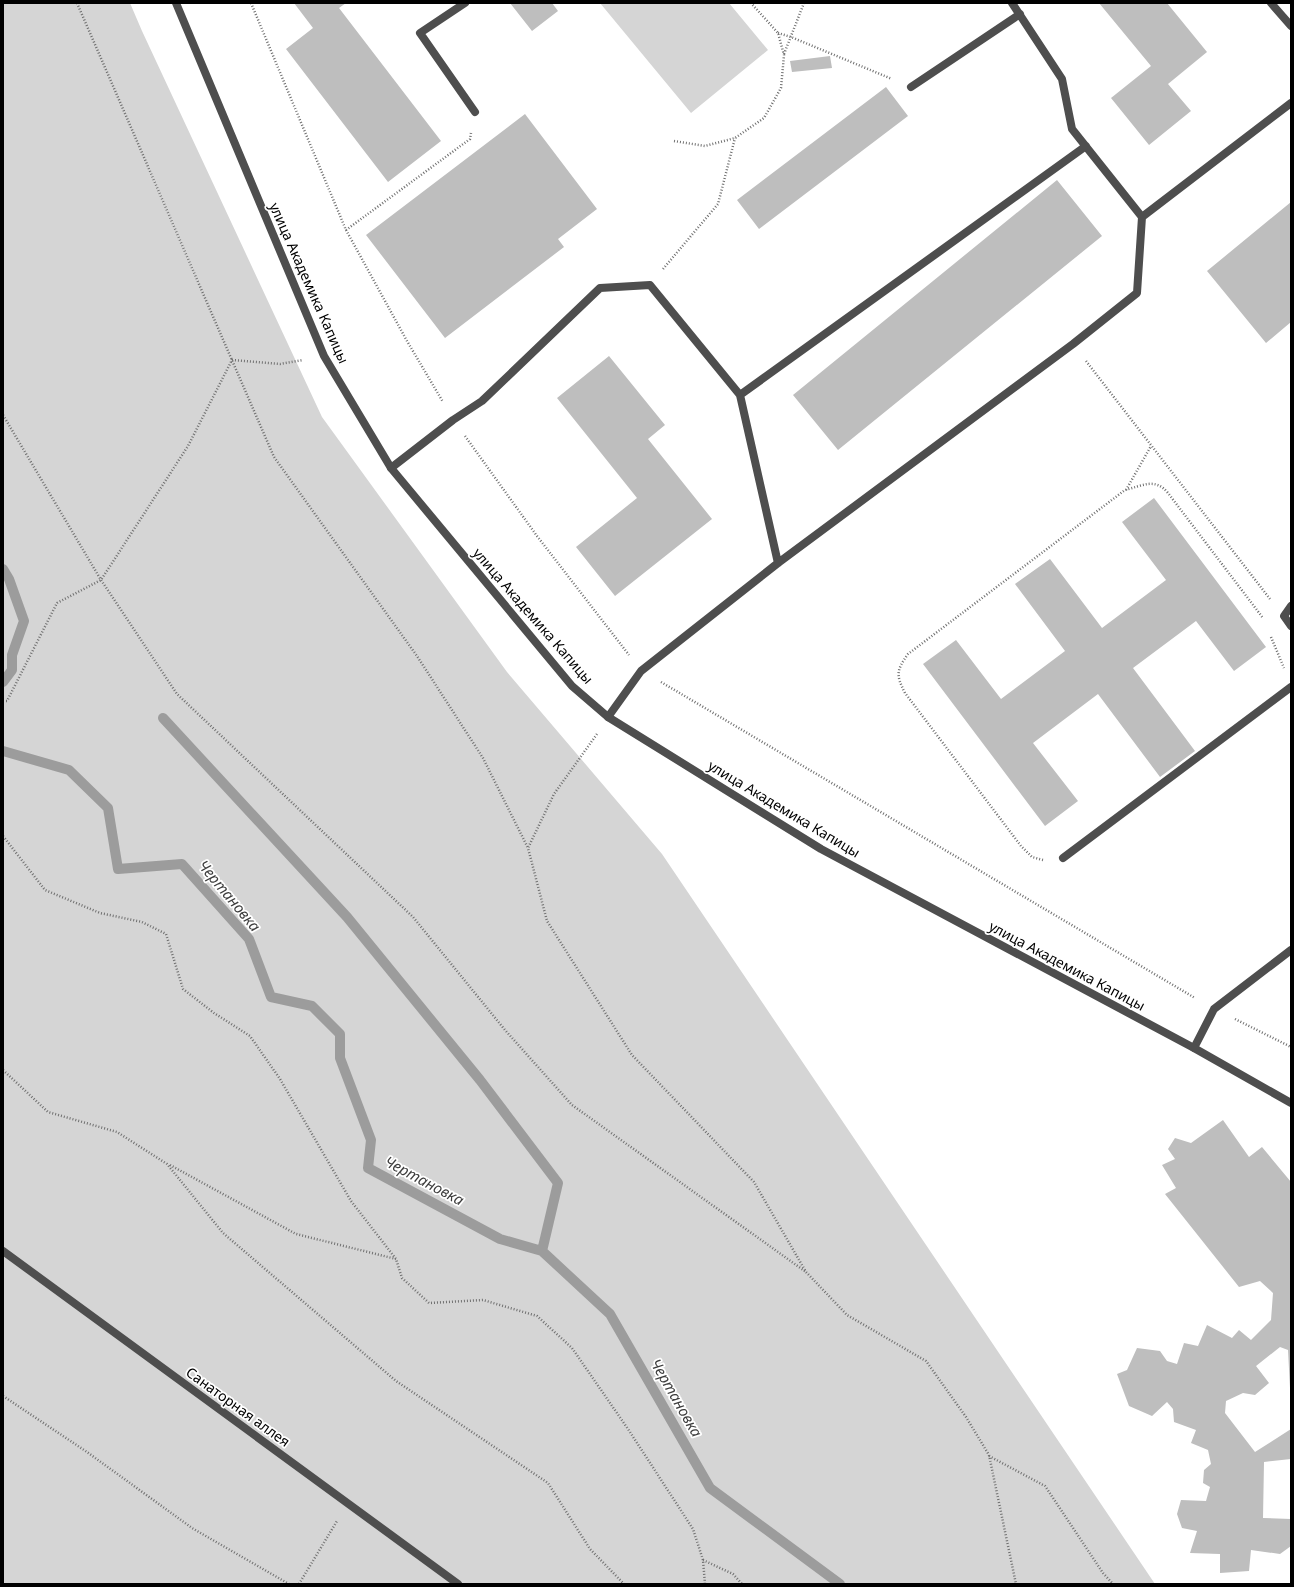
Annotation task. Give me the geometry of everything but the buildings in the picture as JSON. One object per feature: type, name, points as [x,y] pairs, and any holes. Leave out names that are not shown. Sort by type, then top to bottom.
[{"type":"street","name":"улица Академика Капицы","points":[[176,3],[324,356],[391,468],[572,686],[608,717],[822,849],[1194,1048],[1291,1103]]},
{"type":"street","points":[[465,3],[420,33],[475,112]]},
{"type":"street","points":[[608,717],[641,671],[778,564],[1073,344],[1137,293],[1142,217],[1072,129],[1062,79],[1012,3]]},
{"type":"street","points":[[1271,3],[1291,26]]},
{"type":"street","points":[[911,87],[1020,14]]},
{"type":"street","points":[[1142,217],[1291,103]]},
{"type":"street","points":[[740,395],[1086,146]]},
{"type":"street","points":[[391,468],[453,420],[482,401],[600,288],[650,285],[740,395],[778,564]]},
{"type":"street","points":[[1291,606],[1285,614],[1285,618],[1291,626]]},
{"type":"street","points":[[1063,858],[1291,687]]},
{"type":"street","points":[[1194,1048],[1214,1009],[1291,950]]},
{"type":"street","name":"Санаторная аллея","points":[[3,1251],[458,1584]]},
{"type":"path","points":[[77,3],[274,457],[422,662],[483,758],[528,848],[547,921],[632,1055],[754,1182],[806,1272]]},
{"type":"path","points":[[251,3],[346,230],[407,341],[453,420],[537,536],[641,671],[1166,982],[1214,1009],[1291,1047]]},
{"type":"path","points":[[750,3],[778,33],[784,55]]},
{"type":"path","points":[[674,141],[705,146],[735,138],[764,118],[780,88],[784,55],[804,3]]},
{"type":"path","points":[[778,33],[911,87]]},
{"type":"path","points":[[346,230],[470,139],[475,112]]},
{"type":"path","points":[[650,285],[718,204],[735,138]]},
{"type":"path","points":[[1073,344],[1285,618]]},
{"type":"path","points":[[232,360],[280,364],[305,360]]},
{"type":"path","points":[[3,701],[7,701],[57,602],[101,580],[188,446],[232,360]]},
{"type":"path","points":[[3,416],[101,580],[177,694],[413,917],[505,1030],[572,1104],[806,1272],[847,1315],[926,1361],[966,1418],[989,1455],[1016,1584]]},
{"type":"path","points":[[1063,858],[1048,861],[1032,857],[1021,846],[905,693],[899,680],[900,666],[908,654],[1125,490],[1151,446]]},
{"type":"path","points":[[1125,490],[1156,483],[1163,486],[1262,616],[1265,623]]},
{"type":"path","points":[[1271,636],[1285,670]]},
{"type":"path","points":[[528,848],[554,794],[608,717]]},
{"type":"path","points":[[3,836],[45,890],[100,913],[142,922],[166,934],[183,990],[214,1013],[250,1036],[280,1079],[351,1201],[396,1259],[402,1278],[429,1303],[483,1300],[537,1316],[572,1348],[628,1429],[692,1529],[703,1560],[705,1584]]},
{"type":"path","points":[[3,1070],[48,1112],[117,1132],[167,1164],[296,1234],[396,1259]]},
{"type":"path","points":[[167,1164],[223,1233],[396,1381],[548,1483],[590,1549],[624,1584]]},
{"type":"path","points":[[3,1396],[87,1452],[192,1528],[289,1584]]},
{"type":"path","points":[[989,1455],[1045,1486],[1103,1573],[1113,1584]]},
{"type":"path","points":[[299,1584],[348,1503]]},
{"type":"path","points":[[703,1560],[733,1574],[742,1584]]},
{"type":"shaded area","points":[[3,3],[130,3],[322,417],[507,672],[662,854],[1155,1584],[3,1584]]},
{"type":"shaded area","points":[[600,3],[729,3],[768,50],[691,113]]},
{"type":"waterway","points":[[3,569],[9,579],[24,621],[12,655],[12,670],[3,682]]},
{"type":"waterway","points":[[163,718],[347,917],[480,1080],[558,1183],[542,1251]]},
{"type":"waterway","name":"Чертановка","points":[[3,751],[69,770],[108,808],[118,869],[182,864],[249,939],[271,997],[312,1006],[340,1034],[340,1058],[371,1140],[368,1168],[500,1239],[542,1251],[610,1314],[710,1488],[840,1584]]}]
